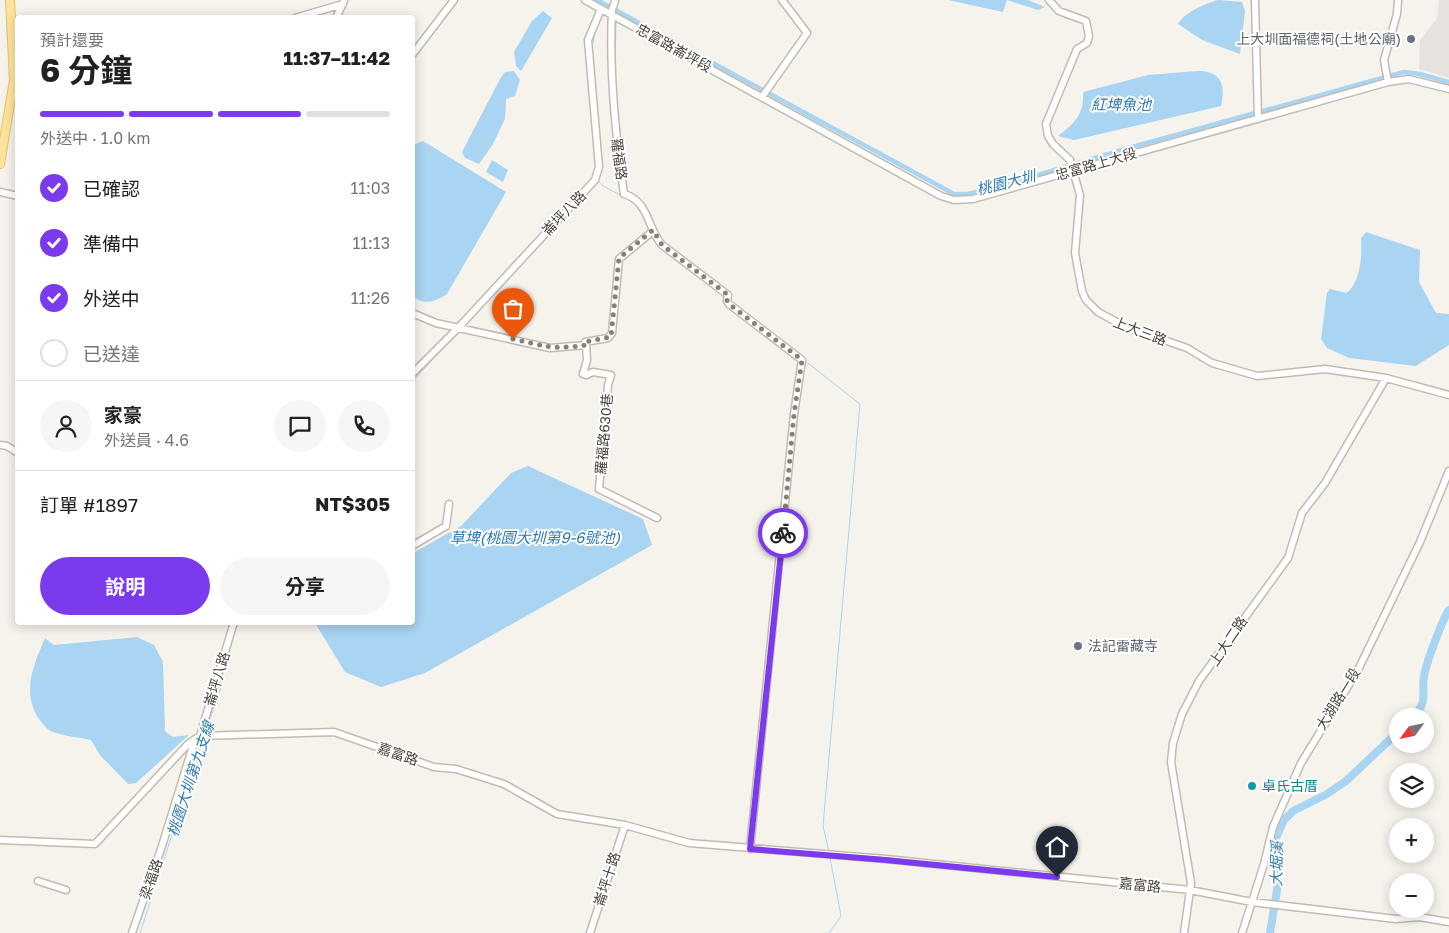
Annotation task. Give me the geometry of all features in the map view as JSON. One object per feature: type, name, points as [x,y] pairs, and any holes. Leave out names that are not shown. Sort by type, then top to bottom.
[{"type":"main road","points":[[0,164],[14,80],[10,0]]},
{"type":"street","points":[[415,50],[454,0]]},
{"type":"street","name":"忠富路崙坪段","points":[[585,0],[601,9],[614,7],[763,96]]},
{"type":"street","points":[[763,96],[807,33],[782,0]]},
{"type":"street","name":"上大三路","points":[[1049,0],[1059,11],[1086,22],[1088,25],[1087,43],[1077,49],[1046,124],[1048,136],[1053,144],[1070,160],[1080,194],[1075,253],[1077,269],[1086,300],[1098,312],[1124,326],[1186,348],[1212,363],[1257,376],[1326,369],[1386,378],[1449,395]]},
{"type":"street","points":[[1256,0],[1257,114]]},
{"type":"street","points":[[1387,78],[1384,60],[1397,14],[1398,0]]},
{"type":"street","points":[[304,15],[344,2]]},
{"type":"street","points":[[338,15],[344,2]]},
{"type":"street","name":"羅福路","points":[[614,7],[611,66],[615,132],[624,194],[641,202],[653,230],[662,245],[802,360],[794,414],[750,849]]},
{"type":"street","name":"崙坪八路","points":[[415,371],[458,328],[596,180],[600,167],[588,40],[601,9]]},
{"type":"street","name":"忠富路上大段","points":[[763,96],[941,196],[954,200],[973,199],[1257,114],[1387,78],[1409,79],[1449,89]]},
{"type":"street","points":[[0,192],[15,195]]},
{"type":"street","points":[[415,314],[436,323],[550,348],[586,345],[585,342],[611,337],[619,258],[653,230]]},
{"type":"street","name":"羅福路630巷","points":[[586,345],[587,360],[582,374],[586,375],[592,372],[611,375],[608,385],[599,489],[657,518]]},
{"type":"street","name":"上大二路","points":[[1184,933],[1190,890],[1188,862],[1171,762],[1173,743],[1182,714],[1199,681],[1288,558],[1302,513],[1325,483],[1386,378]]},
{"type":"street","points":[[0,444],[15,451]]},
{"type":"street","name":"大湖路一段","points":[[1242,933],[1273,828],[1301,763],[1358,670],[1420,542],[1449,471]]},
{"type":"street","points":[[415,544],[446,526],[450,504]]},
{"type":"street","name":"崙坪八路","points":[[198,738],[233,625]]},
{"type":"street","name":"嘉富路","points":[[198,738],[334,732],[434,767],[456,769],[504,784],[557,814],[625,824],[689,843],[1190,890],[1252,902],[1396,919],[1419,917],[1449,922]]},
{"type":"street","points":[[0,840],[95,844],[198,738]]},
{"type":"street","name":"梁福路","points":[[132,933],[198,738]]},
{"type":"street","name":"崙坪十路","points":[[590,933],[625,824]]},
{"type":"street","points":[[38,881],[66,890]]},
{"type":"shaded area","points":[[1439,0],[1449,0],[1449,78],[1419,69],[1420,40],[1437,19]]},
{"type":"water","points":[[948,0],[1007,0],[1003,12]]},
{"type":"water","points":[[1007,0],[1028,0],[1045,7],[1038,10]]},
{"type":"water","points":[[1218,0],[1242,2],[1245,11],[1240,54],[1202,40],[1178,24],[1181,19],[1191,12]]},
{"type":"water","points":[[543,11],[552,18],[521,71],[516,66],[514,52],[532,21]]},
{"type":"water","points":[[514,71],[520,80],[515,96],[506,99],[505,119],[493,144],[479,164],[465,158],[462,152],[500,79],[505,72]]},
{"type":"water","name":"紅埤魚池","points":[[1197,71],[1212,73],[1220,80],[1223,91],[1221,106],[1074,140],[1058,136],[1074,122],[1080,113],[1083,92],[1148,75]]},
{"type":"water","points":[[423,141],[506,192],[447,294],[434,301],[426,302],[415,298],[415,144]]},
{"type":"water","points":[[492,160],[508,170],[503,182],[486,172]]},
{"type":"water","points":[[1366,232],[1420,250],[1419,282],[1436,313],[1449,314],[1449,345],[1416,366],[1349,358],[1327,348],[1321,339],[1327,293],[1330,289],[1347,293],[1352,288],[1360,267],[1361,238]]},
{"type":"water","name":"草埤(桃園大圳第9-6號池)","points":[[528,466],[643,519],[652,545],[425,673],[381,687],[345,672],[316,625],[415,625],[415,552],[461,526],[511,473]]},
{"type":"water","points":[[137,637],[154,645],[163,662],[165,731],[173,737],[189,735],[136,783],[128,784],[100,755],[91,740],[57,733],[47,728],[39,719],[34,709],[30,688],[37,658],[45,638],[54,645]]},
{"type":"waterway","name":"桃園大圳","points":[[597,0],[954,194],[968,194],[991,189],[1125,149],[1404,72],[1420,74],[1449,82]]},
{"type":"waterway","points":[[615,59],[616,21]]},
{"type":"waterway","name":"桃園大圳第九支線","points":[[592,47],[596,29]]},
{"type":"waterway","name":"桃園大圳第九支線","points":[[594,75],[602,166]]},
{"type":"waterway","points":[[598,181],[603,186],[622,196]]},
{"type":"waterway","points":[[730,300],[746,313]]},
{"type":"waterway","name":"桃園大圳第九支線","points":[[415,379],[456,334]]},
{"type":"waterway","points":[[804,360],[860,404],[823,826],[829,852]]},
{"type":"waterway","name":"大堀溪","points":[[1420,708],[1424,696],[1423,682],[1428,662],[1449,610]]},
{"type":"waterway","name":"桃園大圳第九支線","points":[[205,734],[220,690],[223,670]]},
{"type":"waterway","name":"桃園大圳第九支線","points":[[140,933],[204,737]]},
{"type":"waterway","name":"大堀溪","points":[[1270,933],[1278,884],[1275,863],[1276,838],[1284,820],[1293,811],[1327,794],[1346,781],[1389,740]]},
{"type":"waterway","points":[[829,933],[841,916],[830,858]]},
{"type":"way so far","points":[[513,339],[550,348],[562,348],[586,345],[585,342],[611,337],[619,258],[626,255],[653,230],[662,245],[728,295],[727,301],[729,304],[802,360],[794,414],[783,533]]},
{"type":"place","name":"上大圳面福德祠(土地公廟)","points":[[1411,39]]},
{"type":"place","name":"法記雷藏寺","points":[[1078,646]]},
{"type":"place","name":"卓氏古厝","points":[[1252,786]]},
{"type":"route","points":[[783,533],[750,849],[1057,877]]}]
